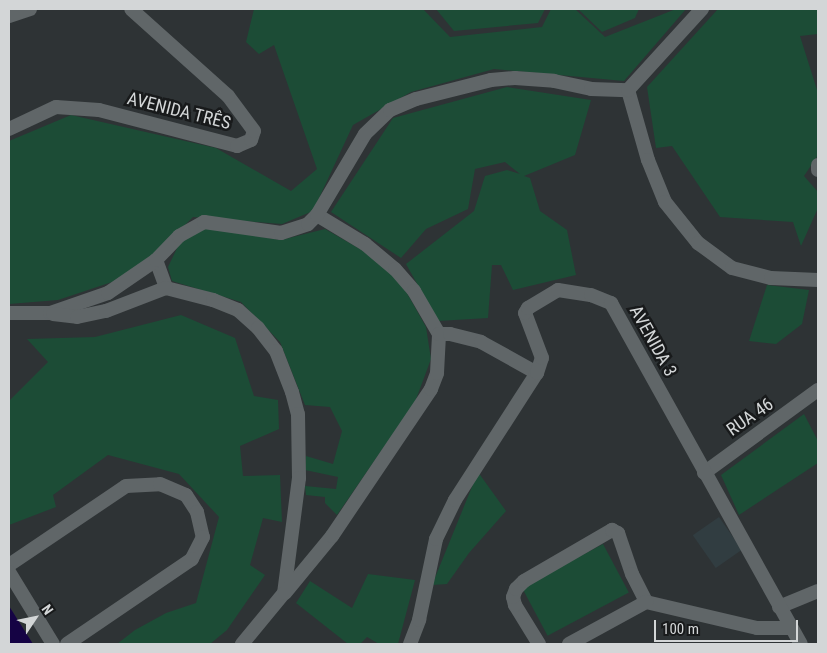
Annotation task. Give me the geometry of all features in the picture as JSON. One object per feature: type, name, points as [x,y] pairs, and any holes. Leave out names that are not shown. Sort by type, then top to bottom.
[{"type":"street","points":[[9,16],[30,9]]},
{"type":"street","name":"AVENIDA TRÊS","points":[[9,129],[56,107],[99,110],[237,146],[251,140],[254,132],[228,96],[131,9]]},
{"type":"street","points":[[50,313],[108,293],[156,260],[179,236],[204,222],[282,233],[294,231],[308,224],[317,216],[365,134],[390,110],[416,99],[491,80],[516,78],[554,81],[591,89],[628,90],[702,9]]},
{"type":"street","points":[[628,90],[648,160],[665,202],[698,243],[732,268],[771,278],[818,280]]},
{"type":"street","points":[[818,165],[818,170]]},
{"type":"street","points":[[242,644],[332,536],[431,389],[438,373],[439,334],[414,291],[395,270],[365,244],[317,216]]},
{"type":"street","points":[[156,260],[166,288]]},
{"type":"street","points":[[9,313],[50,313],[77,317],[106,311],[166,288],[213,300],[238,310],[258,328],[276,351],[292,392],[298,414],[300,478],[284,593]]},
{"type":"street","name":"AVENIDA 3","points":[[410,644],[419,620],[436,539],[454,500],[537,372],[542,358],[525,313],[528,308],[558,290],[592,295],[611,304],[800,644]]},
{"type":"street","points":[[439,334],[450,334],[482,342],[537,372]]},
{"type":"street","name":"RUA 46","points":[[704,473],[818,390]]},
{"type":"street","points":[[9,565],[126,486],[160,484],[186,495],[197,512],[203,537],[192,559],[67,644]]},
{"type":"street","points":[[539,644],[515,605],[513,597],[516,589],[524,581],[612,530],[618,533],[632,574],[646,602]]},
{"type":"street","points":[[9,572],[53,644]]},
{"type":"street","points":[[779,607],[818,591]]},
{"type":"street","points":[[576,642],[646,602],[757,628],[791,628]]},
{"type":"shaded area","points":[[719,517],[742,550],[716,568],[693,535]]},
{"type":"shaded area","points":[[9,606],[33,644],[9,644]]},
{"type":"green space","points":[[254,9],[423,9],[450,37],[542,27],[551,9],[575,9],[605,37],[676,9],[686,9],[624,81],[494,69],[411,92],[353,125],[313,211],[282,224],[193,217],[136,274],[58,300],[9,304],[9,141],[71,115],[216,148],[291,191],[317,169],[274,45],[259,54],[246,42]]},
{"type":"green space","points":[[436,9],[545,9],[538,23],[454,31]]},
{"type":"green space","points":[[578,9],[639,9],[635,18],[602,32]]},
{"type":"green space","points":[[718,9],[818,9],[818,34],[800,36],[818,93],[818,155],[804,176],[818,192],[818,208],[801,246],[793,222],[720,217],[672,146],[656,148],[647,87]]},
{"type":"green space","points":[[507,87],[591,100],[575,155],[524,176],[530,178],[540,211],[567,230],[576,275],[513,290],[501,265],[492,265],[488,318],[438,321],[406,264],[474,211],[485,176],[507,170],[520,174],[505,162],[475,169],[468,209],[426,229],[401,258],[331,212],[393,118]]},
{"type":"green space","points":[[205,228],[281,240],[325,229],[381,261],[403,286],[426,327],[431,359],[415,402],[337,515],[325,503],[325,497],[306,495],[305,486],[336,489],[338,477],[305,470],[306,456],[333,464],[342,431],[330,407],[305,405],[280,342],[241,302],[172,281],[168,267],[181,240]]},
{"type":"green space","points":[[767,285],[809,290],[802,324],[776,344],[749,341]]},
{"type":"green space","points":[[181,315],[235,338],[254,396],[278,400],[279,429],[240,446],[243,476],[280,475],[282,522],[263,518],[250,565],[265,575],[227,630],[210,644],[117,644],[135,630],[166,613],[196,603],[219,517],[179,474],[108,455],[53,495],[56,507],[9,525],[9,401],[48,362],[27,339],[95,337]]},
{"type":"green space","points":[[804,414],[818,441],[818,463],[739,515],[721,475]]},
{"type":"green space","points":[[478,472],[506,511],[469,553],[447,584],[432,585]]},
{"type":"green space","points":[[603,544],[629,593],[548,636],[522,587]]},
{"type":"green space","points":[[368,574],[415,580],[398,644],[379,644],[367,637],[360,644],[348,644],[296,603],[310,581],[352,608]]}]
